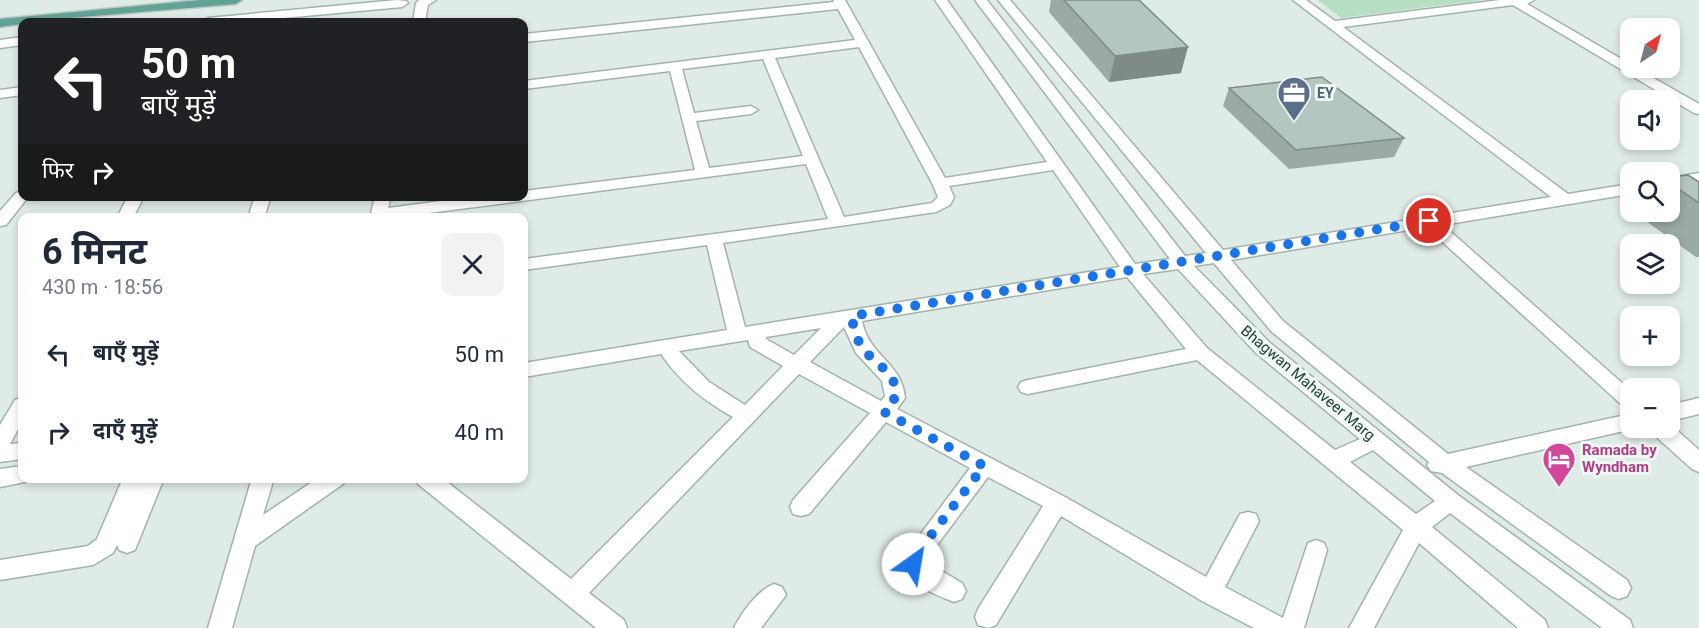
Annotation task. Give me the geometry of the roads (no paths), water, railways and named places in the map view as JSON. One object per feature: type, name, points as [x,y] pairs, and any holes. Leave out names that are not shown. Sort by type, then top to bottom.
[{"type":"main road","points":[[0,12],[123,0]]},
{"type":"main road","points":[[43,18],[236,0]]},
{"type":"main road","points":[[0,22],[18,20]]},
{"type":"street","points":[[420,18],[422,3],[430,0]]},
{"type":"street","points":[[942,0],[1131,270],[1200,353],[1416,527],[1536,628]]},
{"type":"street","name":"Bhagwan Mahaveer Marg","points":[[982,0],[1176,263],[1253,352],[1441,508],[1600,628]]},
{"type":"street","points":[[1004,0],[1277,326],[1444,463],[1619,588],[1582,598]]},
{"type":"street","points":[[1299,0],[1564,199]]},
{"type":"street","points":[[1333,25],[1530,0]]},
{"type":"street","points":[[528,38],[840,2],[946,196],[944,202],[936,207],[528,263]]},
{"type":"street","points":[[1516,2],[1699,110]]},
{"type":"street","points":[[266,18],[402,3]]},
{"type":"street","points":[[331,18],[334,10]]},
{"type":"street","points":[[0,44],[18,42]]},
{"type":"street","points":[[528,84],[862,43]]},
{"type":"street","points":[[768,55],[838,222]]},
{"type":"street","points":[[675,66],[703,173]]},
{"type":"street","points":[[0,94],[18,92]]},
{"type":"street","points":[[688,118],[751,111]]},
{"type":"street","points":[[528,195],[812,159]]},
{"type":"street","points":[[940,183],[1058,165]]},
{"type":"street","points":[[1680,181],[1699,178]]},
{"type":"street","points":[[528,369],[1620,191]]},
{"type":"street","points":[[0,221],[18,201]]},
{"type":"street","points":[[397,213],[469,201]]},
{"type":"street","points":[[1429,221],[1620,392]]},
{"type":"street","points":[[714,239],[737,334]]},
{"type":"street","name":"Bhagwan Mahaveer Marg","points":[[1176,263],[1263,348],[1450,501],[1621,628]]},
{"type":"street","points":[[572,594],[847,317]]},
{"type":"street","points":[[801,507],[895,398],[895,385],[885,370],[863,349],[847,317]]},
{"type":"street","points":[[756,331],[757,342],[984,466],[1057,503],[1210,593],[1278,628]]},
{"type":"street","points":[[665,346],[681,369],[720,401],[748,416]]},
{"type":"street","points":[[1028,387],[1200,353]]},
{"type":"street","points":[[1680,411],[1699,406]]},
{"type":"street","points":[[0,443],[18,412]]},
{"type":"street","points":[[1417,473],[1444,463],[1620,424]]},
{"type":"street","points":[[1671,438],[1699,463]]},
{"type":"street","points":[[1334,460],[1365,445]]},
{"type":"street","points":[[0,454],[18,452]]},
{"type":"street","points":[[954,591],[919,572],[913,564],[913,559],[984,466]]},
{"type":"street","points":[[0,478],[18,476]]},
{"type":"street","points":[[0,570],[101,552],[132,483]]},
{"type":"street","points":[[127,543],[152,483]]},
{"type":"street","points":[[220,628],[261,483]]},
{"type":"street","points":[[245,540],[328,483]]},
{"type":"street","points":[[432,483],[615,628]]},
{"type":"street","points":[[987,617],[1057,503]]},
{"type":"street","points":[[1361,628],[1416,527],[1441,508]]},
{"type":"street","points":[[1210,593],[1248,521]]},
{"type":"street","points":[[1292,628],[1316,550]]},
{"type":"street","points":[[746,628],[774,595]]},
{"type":"place","name":"EY","points":[[1294,122]]},
{"type":"place","name":"Ramada by Wyndham","points":[[1559,488]]}]
